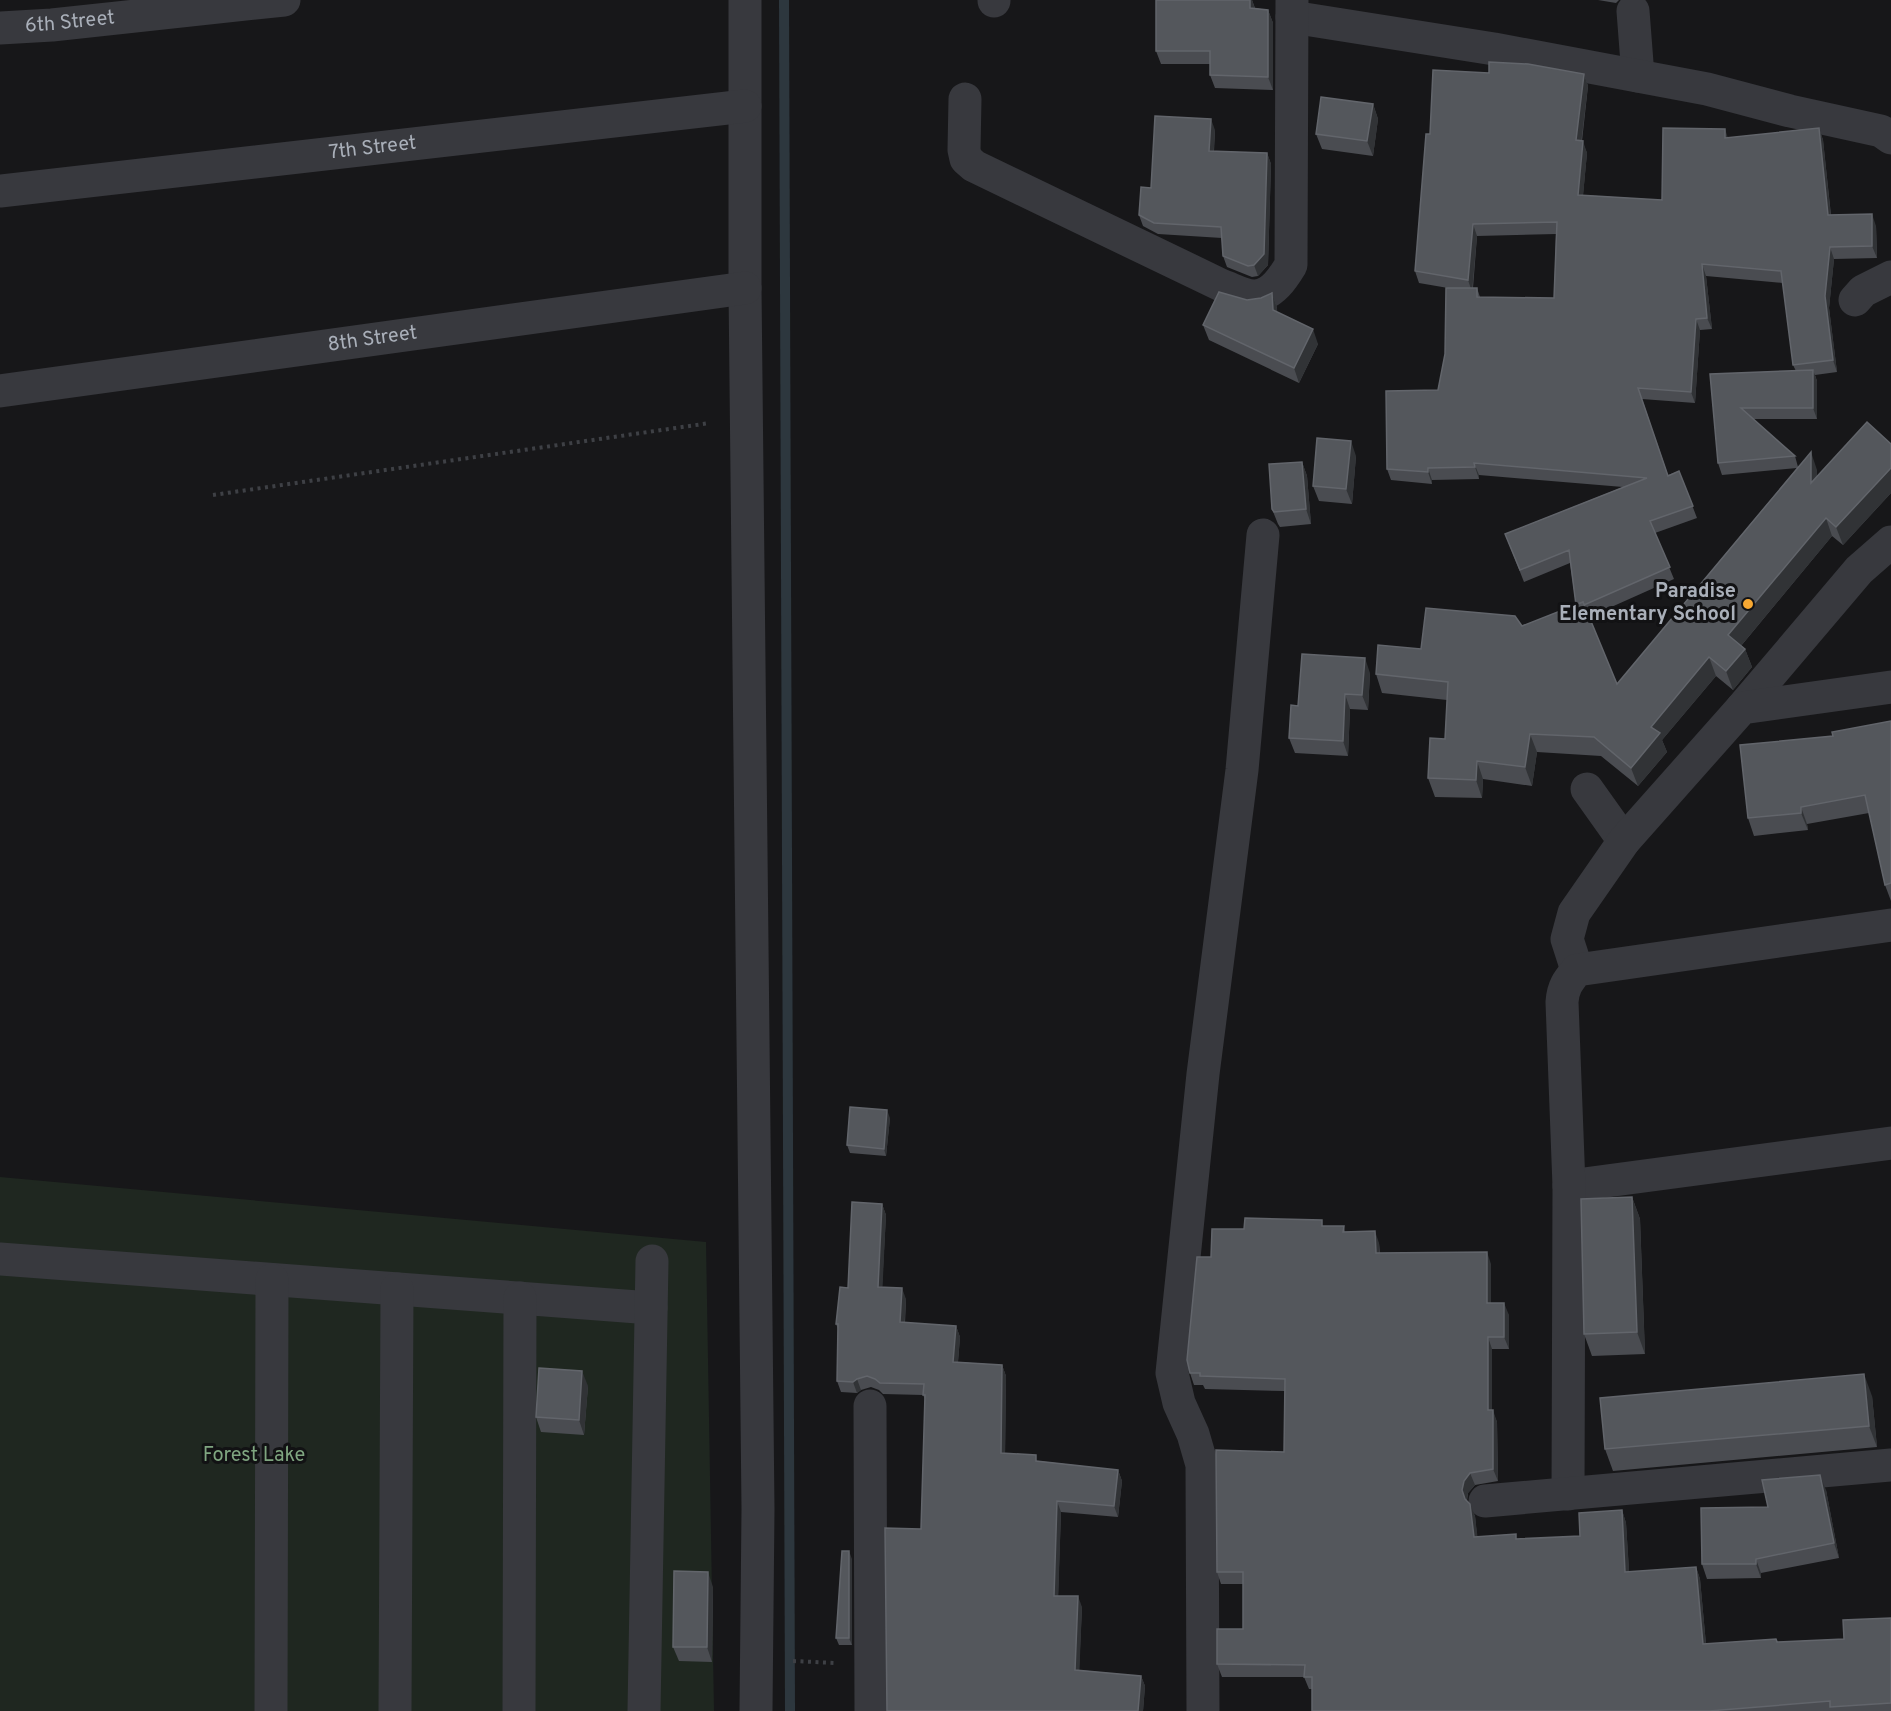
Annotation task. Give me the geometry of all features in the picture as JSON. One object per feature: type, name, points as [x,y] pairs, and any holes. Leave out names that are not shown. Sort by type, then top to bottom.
[{"type":"street","name":"6th Street","points":[[0,28],[51,12],[284,0]]},
{"type":"street","points":[[745,0],[746,418],[758,1509],[756,1711]]},
{"type":"street","points":[[965,99],[964,150],[966,159],[974,166],[1223,286],[1255,296],[1269,291],[1282,281],[1291,265],[1292,9],[1707,89],[1790,111],[1881,130],[1891,138]]},
{"type":"street","points":[[1633,10],[1638,76]]},
{"type":"street","name":"7th Street","points":[[0,191],[745,106]]},
{"type":"street","points":[[1855,300],[1863,291],[1891,277]]},
{"type":"street","name":"8th Street","points":[[0,391],[745,288]]},
{"type":"street","points":[[1203,1711],[1202,1465],[1179,1403],[1172,1372],[1203,1074],[1242,770],[1263,535]]},
{"type":"street","points":[[1577,970],[1567,939],[1569,926],[1574,913],[1624,841],[1742,708],[1859,570],[1891,542]]},
{"type":"street","points":[[1742,708],[1891,687]]},
{"type":"street","points":[[1587,789],[1624,841]]},
{"type":"street","points":[[1568,1494],[1569,1186],[1562,989],[1577,970],[1891,925]]},
{"type":"street","points":[[1569,1186],[1891,1143]]},
{"type":"street","points":[[0,1259],[651,1308]]},
{"type":"street","points":[[644,1711],[652,1261]]},
{"type":"street","points":[[271,1711],[273,1280]]},
{"type":"street","points":[[395,1711],[397,1289]]},
{"type":"street","points":[[519,1711],[520,1298]]},
{"type":"street","points":[[870,1406],[871,1711]]},
{"type":"street","points":[[1485,1501],[1891,1465]]},
{"type":"path","points":[[213,495],[746,418]]},
{"type":"path","points":[[791,1661],[836,1663]]},
{"type":"green space","name":"Forest Lake","points":[[0,1177],[706,1242],[714,1711],[0,1711]]},
{"type":"building","points":[[1156,0],[1250,0],[1250,8],[1268,10],[1268,77],[1210,75],[1210,51],[1156,51]]},
{"type":"building","points":[[1489,62],[1528,64],[1584,74],[1576,140],[1583,141],[1578,195],[1662,200],[1663,128],[1725,129],[1725,138],[1819,128],[1828,215],[1872,214],[1872,246],[1830,247],[1825,296],[1833,360],[1793,365],[1781,271],[1702,264],[1707,318],[1696,319],[1691,392],[1638,388],[1668,476],[1679,471],[1693,506],[1650,521],[1670,567],[1584,605],[1583,602],[1576,605],[1569,550],[1520,570],[1505,534],[1647,478],[1474,463],[1475,467],[1428,468],[1428,472],[1387,469],[1386,391],[1438,390],[1445,354],[1446,288],[1477,288],[1477,297],[1554,298],[1557,222],[1473,224],[1468,280],[1415,271],[1426,134],[1430,134],[1433,70],[1489,73]]},
{"type":"building","points":[[1321,97],[1373,104],[1367,141],[1316,134]]},
{"type":"building","points":[[1155,116],[1211,119],[1209,151],[1267,153],[1264,254],[1254,265],[1248,266],[1223,256],[1221,227],[1154,223],[1139,215],[1141,187],[1151,188]]},
{"type":"building","points":[[1219,292],[1247,300],[1261,298],[1272,293],[1273,310],[1313,329],[1294,368],[1203,325]]},
{"type":"building","points":[[1813,370],[1813,408],[1741,408],[1795,456],[1718,463],[1710,374]]},
{"type":"building","points":[[1867,422],[1891,444],[1891,468],[1836,527],[1826,518],[1728,635],[1745,649],[1726,671],[1709,657],[1651,727],[1660,733],[1631,768],[1594,737],[1530,734],[1525,767],[1477,761],[1476,780],[1428,778],[1430,738],[1445,739],[1448,682],[1376,674],[1378,645],[1421,649],[1426,608],[1515,616],[1522,626],[1583,602],[1617,684],[1811,452],[1811,483]]},
{"type":"building","points":[[1317,438],[1351,441],[1346,489],[1313,486]]},
{"type":"building","points":[[1302,462],[1306,509],[1274,512],[1269,464]]},
{"type":"building","points":[[1302,654],[1365,658],[1362,695],[1345,694],[1343,741],[1289,738],[1291,705],[1298,706]]},
{"type":"building","points":[[1891,721],[1891,883],[1885,885],[1865,795],[1801,807],[1801,813],[1748,818],[1740,745],[1833,736],[1832,732]]},
{"type":"building","points":[[850,1107],[887,1110],[884,1149],[847,1145]]},
{"type":"building","points":[[1632,1197],[1637,1332],[1584,1334],[1581,1199]]},
{"type":"building","points":[[852,1202],[882,1204],[878,1287],[902,1288],[900,1322],[956,1326],[953,1362],[1002,1365],[1001,1453],[1036,1455],[1036,1461],[1118,1470],[1114,1506],[1057,1501],[1054,1596],[1078,1596],[1075,1670],[1141,1676],[1138,1711],[887,1711],[885,1528],[921,1529],[925,1395],[923,1395],[924,1384],[880,1383],[867,1376],[853,1382],[837,1381],[838,1324],[836,1324],[840,1287],[848,1288]]},
{"type":"building","points":[[1245,1218],[1322,1220],[1322,1226],[1344,1226],[1343,1232],[1375,1231],[1376,1253],[1487,1252],[1487,1303],[1504,1303],[1504,1337],[1488,1337],[1488,1410],[1493,1410],[1493,1469],[1470,1473],[1464,1481],[1462,1490],[1465,1499],[1470,1504],[1474,1537],[1516,1534],[1516,1539],[1580,1536],[1579,1513],[1622,1510],[1625,1572],[1696,1567],[1703,1644],[1776,1639],[1777,1642],[1844,1639],[1843,1620],[1891,1618],[1891,1703],[1830,1707],[1830,1701],[1709,1711],[1312,1711],[1312,1677],[1304,1677],[1305,1665],[1217,1664],[1217,1629],[1243,1629],[1243,1572],[1217,1572],[1216,1450],[1284,1452],[1285,1379],[1200,1376],[1200,1373],[1190,1373],[1187,1360],[1197,1257],[1211,1257],[1212,1229],[1244,1229]]},
{"type":"building","points":[[539,1368],[582,1371],[579,1420],[536,1417]]},
{"type":"building","points":[[1864,1374],[1869,1426],[1605,1449],[1600,1398]]},
{"type":"building","points":[[1820,1475],[1834,1543],[1756,1559],[1756,1564],[1702,1564],[1701,1508],[1768,1507],[1762,1480]]},
{"type":"building","points":[[842,1551],[849,1551],[849,1638],[836,1638]]},
{"type":"building","points":[[674,1571],[708,1572],[707,1647],[673,1647]]},
{"type":"waterway","points":[[784,0],[790,1711]]},
{"type":"place","name":"Paradise Elementary School","points":[[1748,604]]}]
